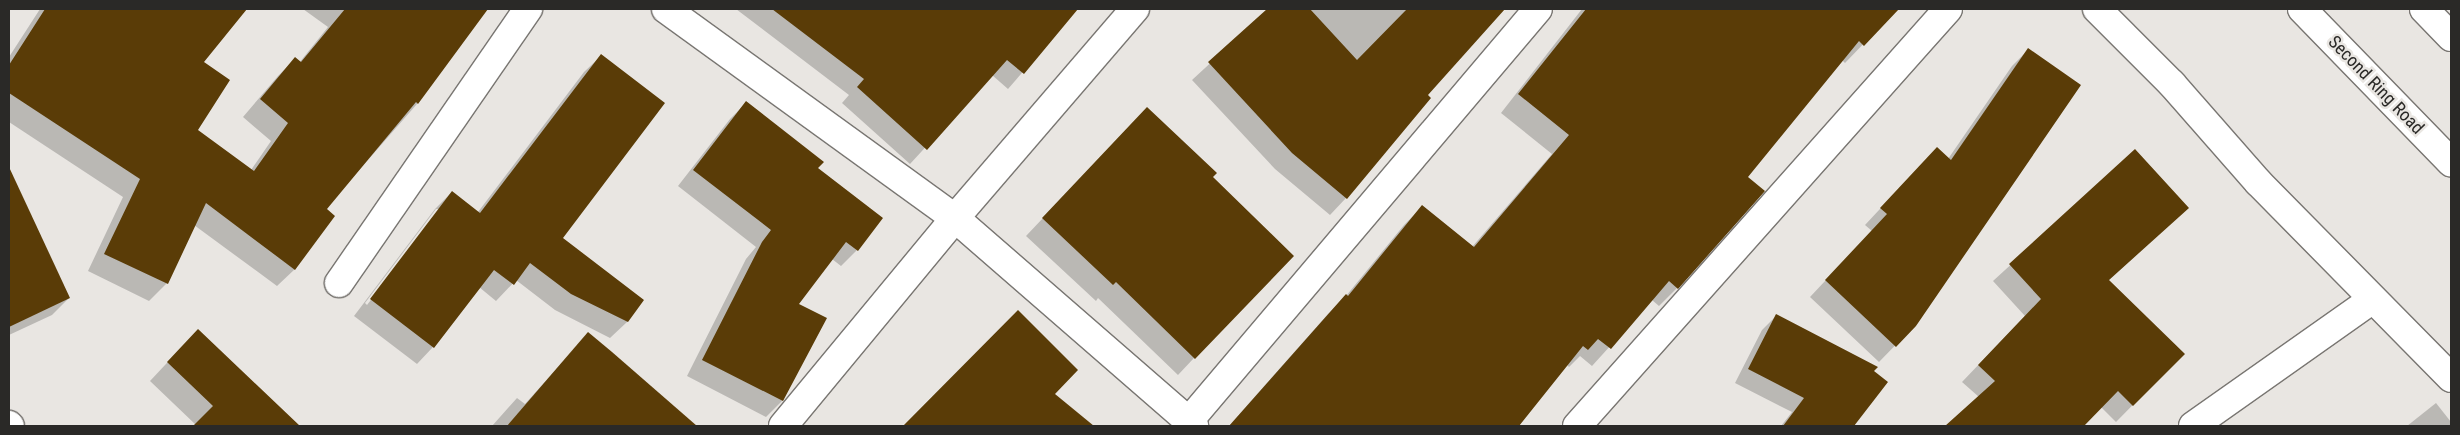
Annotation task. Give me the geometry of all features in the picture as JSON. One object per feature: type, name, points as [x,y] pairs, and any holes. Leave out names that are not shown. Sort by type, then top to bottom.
[{"type":"main road","points":[[339,283],[528,9]]},
{"type":"main road","points":[[666,9],[955,218],[1191,424],[1538,9]]},
{"type":"main road","points":[[784,426],[955,218],[1135,9]]},
{"type":"main road","points":[[1577,426],[1948,9]]},
{"type":"main road","points":[[2097,9],[2172,84],[2258,182],[2451,378]]},
{"type":"main road","name":"Second Ring Road","points":[[2302,9],[2451,162]]},
{"type":"main road","points":[[2424,9],[2451,37]]},
{"type":"main road","points":[[2193,426],[2373,299]]},
{"type":"building","points":[[45,9],[247,9],[204,62],[230,80],[198,130],[254,171],[288,123],[260,99],[295,57],[301,62],[345,9],[488,9],[418,104],[416,102],[327,209],[335,216],[295,270],[206,203],[168,284],[104,254],[140,179],[9,93],[9,65]]},
{"type":"building","points":[[772,9],[1078,9],[1024,74],[1007,60],[927,150],[857,87],[864,79]]},
{"type":"building","points":[[1267,9],[1310,9],[1357,60],[1407,9],[1505,9],[1428,95],[1431,98],[1347,199],[1292,153],[1208,62]]},
{"type":"building","points":[[1586,9],[1899,9],[1864,46],[1859,41],[1748,177],[1765,191],[1678,289],[1669,281],[1611,349],[1598,339],[1588,350],[1583,346],[1519,426],[1229,426],[1346,294],[1348,296],[1422,205],[1474,247],[1569,135],[1518,94]]},
{"type":"building","points":[[2028,48],[2081,85],[1916,326],[1896,347],[1825,280],[1887,214],[1880,208],[1937,147],[1951,160]]},
{"type":"building","points":[[601,54],[665,103],[563,238],[644,300],[628,322],[571,294],[530,263],[514,285],[494,270],[434,348],[370,299],[452,191],[480,213]]},
{"type":"building","points":[[746,101],[824,162],[818,168],[883,218],[858,251],[846,242],[799,304],[827,318],[783,401],[702,360],[762,242],[771,230],[693,170]]},
{"type":"building","points":[[1147,107],[1217,173],[1213,177],[1294,256],[1195,359],[1116,282],[1113,285],[1042,218]]},
{"type":"building","points":[[2135,149],[2189,208],[2109,280],[2185,354],[2133,406],[2118,391],[2084,426],[1945,426],[1995,381],[1978,365],[2041,299],[2009,264]]},
{"type":"building","points":[[9,167],[70,298],[9,327]]},
{"type":"building","points":[[1018,310],[1078,370],[1055,394],[1094,426],[903,426]]},
{"type":"building","points":[[1776,314],[1878,367],[1874,371],[1888,382],[1854,426],[1783,426],[1804,398],[1748,369]]},
{"type":"building","points":[[198,329],[300,426],[193,426],[213,406],[167,362]]},
{"type":"building","points":[[588,332],[612,352],[697,426],[507,426]]}]
